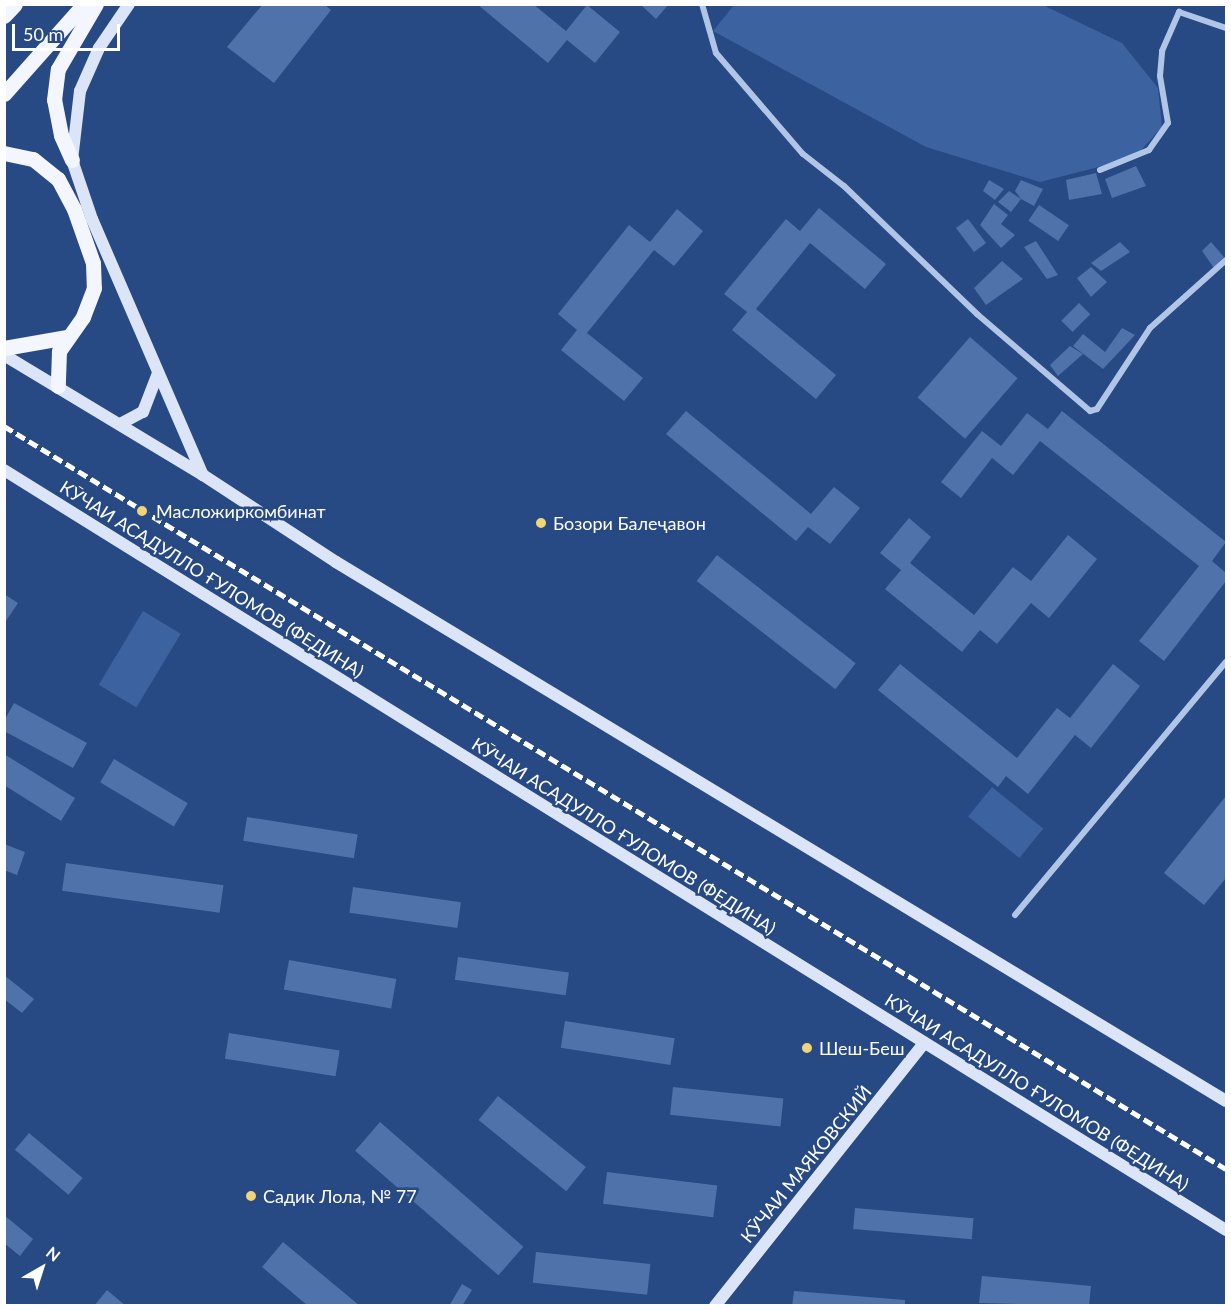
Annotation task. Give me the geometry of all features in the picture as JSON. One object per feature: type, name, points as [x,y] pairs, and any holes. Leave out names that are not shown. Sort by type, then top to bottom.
[{"type":"main road","points":[[4,16],[15,4]]},
{"type":"main road","points":[[4,94],[58,33],[90,8],[109,4]]},
{"type":"main road","points":[[72,160],[61,135],[54,100],[58,69],[90,8]]},
{"type":"main road","points":[[4,153],[33,159],[58,179],[74,209],[93,263],[94,288],[89,305],[67,337],[56,364],[58,386]]},
{"type":"main road","points":[[4,348],[67,337]]},
{"type":"street","points":[[129,4],[99,48],[80,91],[72,160],[92,219],[203,475]]},
{"type":"street","points":[[702,4],[716,53],[804,154],[852,194],[976,314],[1090,411],[1097,409],[1150,328],[1227,260]]},
{"type":"street","points":[[1100,170],[1149,150],[1168,123],[1160,76],[1162,51],[1179,12],[1227,28]]},
{"type":"street","points":[[4,355],[203,475],[336,562],[1227,1101]]},
{"type":"street","points":[[120,424],[143,412],[158,373]]},
{"type":"street","name":"КӮЧАИ АСАДУЛЛО ҒУЛОМОВ (ФЕДИНА)","points":[[4,470],[1227,1230]]},
{"type":"street","points":[[1015,915],[1227,662]]},
{"type":"street","name":"КӮЧАИ МАЯКОВСКИЙ","points":[[715,1305],[924,1043]]},
{"type":"shaded area","points":[[734,5],[1043,5],[1122,43],[1158,88],[1162,127],[1134,158],[1040,182],[926,147],[713,31]]},
{"type":"shaded area","points":[[143,611],[181,634],[136,707],[99,685]]},
{"type":"shaded area","points":[[992,787],[1043,829],[1019,858],[968,817]]},
{"type":"building","points":[[263,4],[324,4],[331,10],[274,83],[227,47]]},
{"type":"building","points":[[477,4],[533,4],[566,31],[587,5],[620,32],[595,63],[567,40],[548,63]]},
{"type":"building","points":[[640,4],[669,4],[656,19]]},
{"type":"building","points":[[1136,166],[1146,186],[1112,198],[1105,179]]},
{"type":"building","points":[[1096,173],[1102,194],[1069,200],[1066,180]]},
{"type":"building","points":[[989,180],[1004,189],[995,200],[983,191]]},
{"type":"building","points":[[1021,180],[1043,189],[1034,206],[1021,199],[1015,191]]},
{"type":"building","points":[[1009,191],[1021,199],[1011,212],[998,202]]},
{"type":"building","points":[[994,204],[1008,215],[1001,224],[1015,235],[1001,248],[980,225]]},
{"type":"building","points":[[1039,205],[1069,225],[1058,241],[1028,221]]},
{"type":"building","points":[[819,208],[886,264],[865,289],[810,243],[756,309],[836,375],[816,399],[732,330],[747,312],[724,294],[786,219],[800,231]]},
{"type":"building","points":[[677,209],[703,231],[674,266],[654,250],[587,333],[643,378],[624,401],[561,350],[577,330],[558,314],[629,225],[650,242]]},
{"type":"building","points":[[968,219],[986,243],[974,252],[956,228]]},
{"type":"building","points":[[1036,241],[1058,275],[1047,279],[1024,247]]},
{"type":"building","points":[[1120,242],[1130,252],[1101,271],[1091,263]]},
{"type":"building","points":[[1211,242],[1224,257],[1214,268],[1202,251]]},
{"type":"building","points":[[1002,261],[1023,279],[986,305],[974,288]]},
{"type":"building","points":[[1091,267],[1107,282],[1091,297],[1077,278]]},
{"type":"building","points":[[1079,303],[1090,314],[1073,332],[1061,321]]},
{"type":"building","points":[[1122,328],[1135,335],[1103,369],[1073,346],[1083,334],[1105,352]]},
{"type":"building","points":[[970,337],[1018,378],[965,439],[918,397]]},
{"type":"building","points":[[1070,346],[1083,354],[1058,376],[1050,365]]},
{"type":"building","points":[[686,411],[811,514],[834,487],[860,508],[830,544],[808,527],[796,541],[666,434]]},
{"type":"building","points":[[1062,411],[1226,542],[1212,561],[1226,573],[1226,581],[1164,661],[1139,641],[1199,566],[1040,441],[1013,475],[992,458],[961,498],[941,482],[982,431],[1001,446],[1027,413],[1048,429]]},
{"type":"building","points":[[909,518],[931,537],[910,563],[974,615],[1013,567],[1031,581],[1068,535],[1097,559],[1049,618],[1031,603],[997,644],[980,630],[962,652],[885,589],[901,570],[880,553]]},
{"type":"building","points":[[717,555],[856,663],[835,689],[697,581]]},
{"type":"building","points":[[4,594],[18,603],[4,624]]},
{"type":"building","points":[[900,664],[1017,758],[1057,708],[1070,718],[1113,664],[1140,686],[1091,748],[1075,735],[1028,794],[1006,776],[998,787],[878,690]]},
{"type":"building","points":[[14,703],[87,743],[73,768],[4,731],[4,721]]},
{"type":"building","points":[[4,754],[75,798],[61,821],[4,785]]},
{"type":"building","points":[[114,759],[188,803],[174,826],[100,782]]},
{"type":"building","points":[[1226,796],[1226,878],[1204,905],[1164,873]]},
{"type":"building","points":[[247,817],[358,835],[354,858],[243,841]]},
{"type":"building","points":[[4,844],[25,852],[17,875],[4,870]]},
{"type":"building","points":[[66,863],[223,885],[220,913],[62,891]]},
{"type":"building","points":[[353,887],[461,902],[457,928],[349,913]]},
{"type":"building","points":[[458,957],[569,973],[566,995],[455,980]]},
{"type":"building","points":[[289,960],[396,979],[391,1008],[284,990]]},
{"type":"building","points":[[4,975],[34,999],[22,1013],[4,999]]},
{"type":"building","points":[[565,1021],[675,1038],[670,1065],[561,1048]]},
{"type":"building","points":[[229,1033],[340,1051],[336,1076],[225,1059]]},
{"type":"building","points":[[673,1087],[783,1099],[780,1126],[670,1115]]},
{"type":"building","points":[[498,1096],[586,1167],[566,1191],[478,1120]]},
{"type":"building","points":[[380,1122],[523,1247],[498,1275],[355,1151]]},
{"type":"building","points":[[29,1133],[83,1178],[68,1195],[15,1150]]},
{"type":"building","points":[[607,1172],[717,1186],[713,1217],[603,1204]]},
{"type":"building","points":[[855,1208],[974,1218],[972,1239],[853,1229]]},
{"type":"building","points":[[4,1215],[33,1239],[20,1256],[4,1243]]},
{"type":"building","points":[[283,1242],[360,1306],[308,1306],[262,1267]]},
{"type":"building","points":[[536,1252],[650,1264],[647,1295],[533,1283]]},
{"type":"building","points":[[982,1276],[1091,1286],[1089,1306],[979,1303]]},
{"type":"building","points":[[462,1284],[472,1290],[462,1306],[449,1306]]},
{"type":"building","points":[[107,1290],[126,1306],[94,1306]]},
{"type":"building","points":[[794,1291],[905,1300],[905,1306],[792,1306]]},
{"type":"railway","points":[[4,426],[1226,1169]]},
{"type":"place","name":"Масложиркомбинат","points":[[142,511]]},
{"type":"place","name":"Бозори Балеҷавон","points":[[541,523]]},
{"type":"place","name":"Шеш-Беш","points":[[807,1048]]},
{"type":"place","name":"Садик Лола, № 77","points":[[251,1196]]}]
